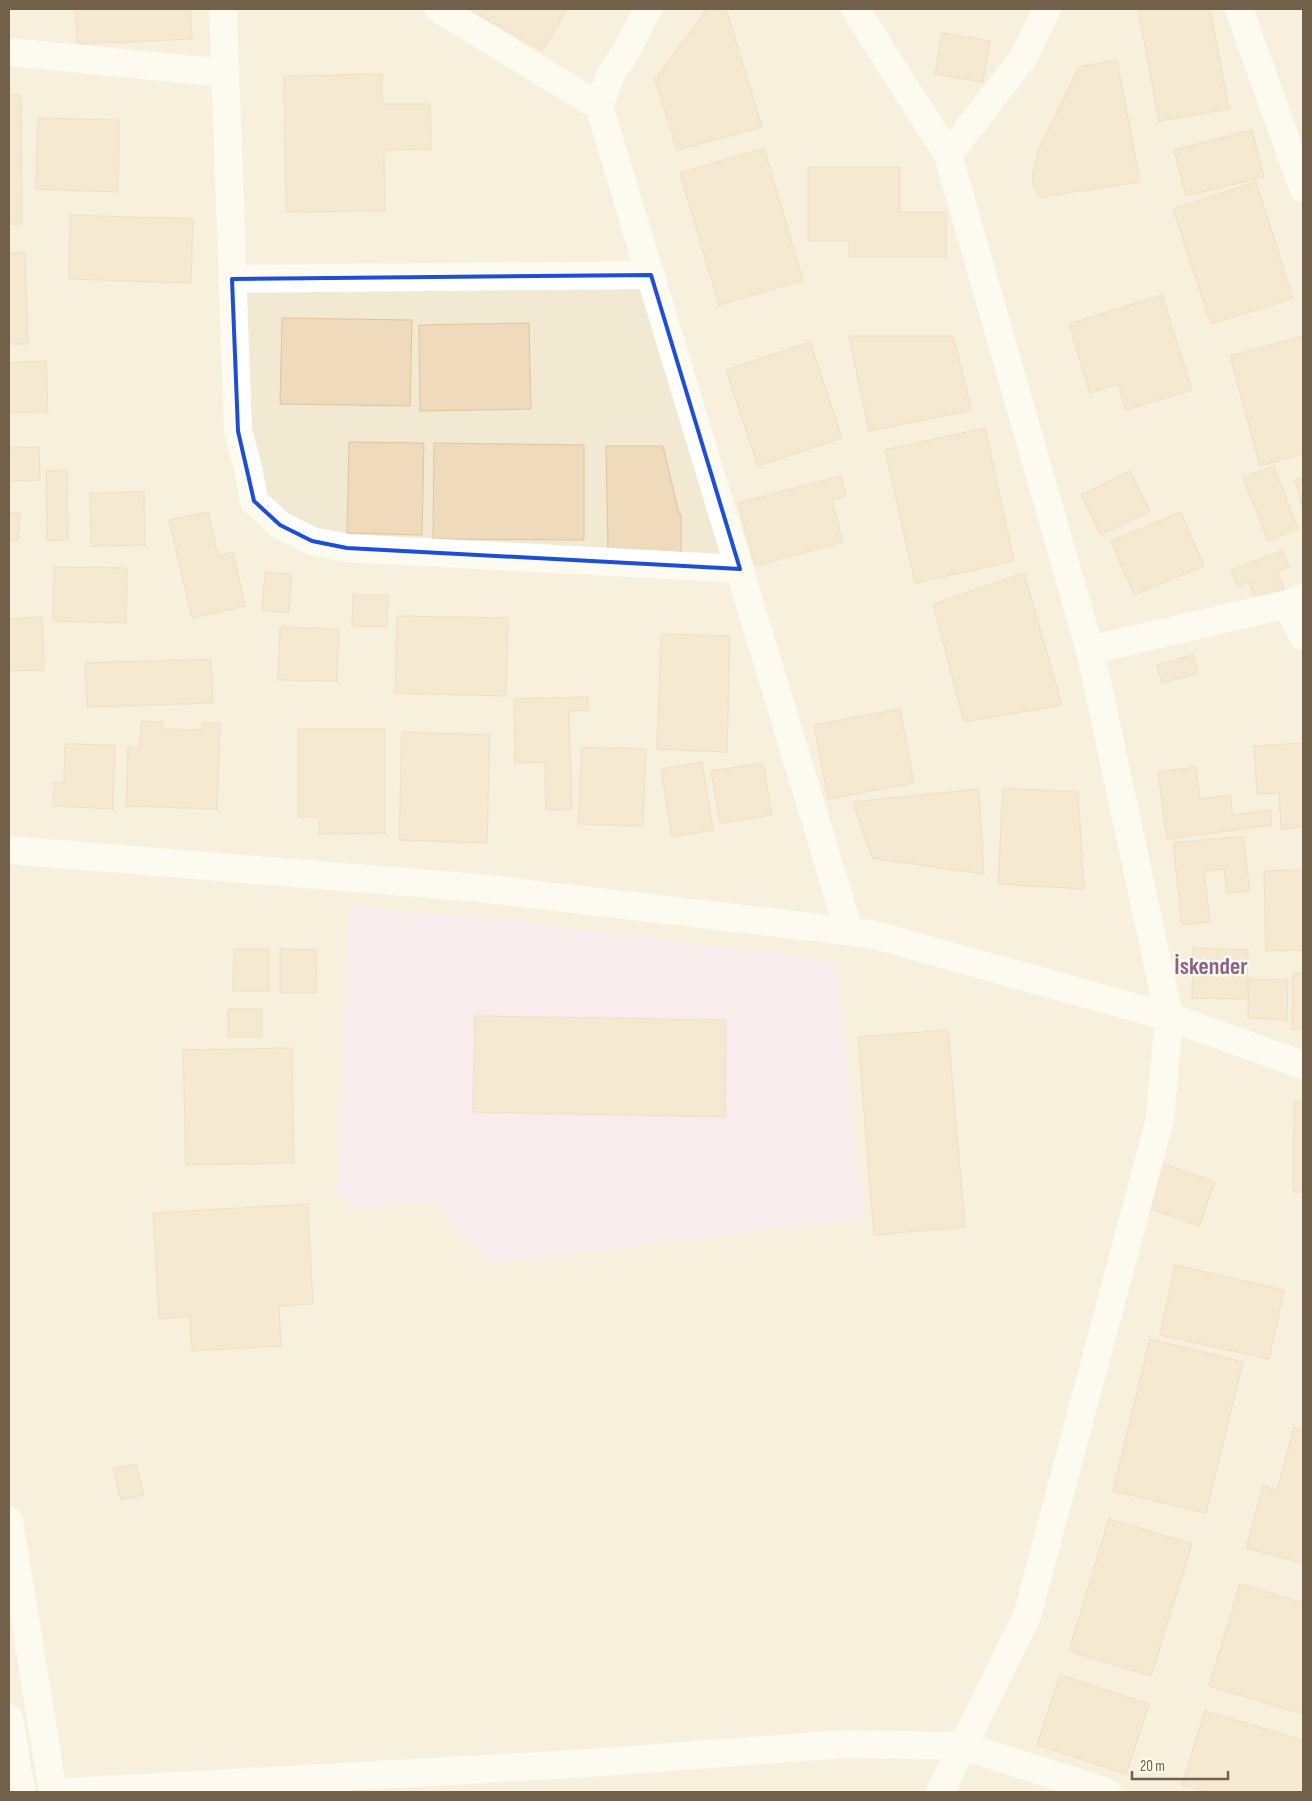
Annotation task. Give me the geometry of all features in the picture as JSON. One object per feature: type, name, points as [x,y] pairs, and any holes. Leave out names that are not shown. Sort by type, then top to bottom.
[{"type":"street","points":[[223,9],[238,431],[249,472],[254,501],[280,525],[312,541],[347,548],[740,569]]},
{"type":"street","points":[[439,9],[599,106]]},
{"type":"street","points":[[648,9],[628,48],[611,74],[599,106],[849,931]]},
{"type":"street","points":[[855,9],[948,155],[1090,650],[1169,1017],[1160,1119],[1027,1616],[940,1792]]},
{"type":"street","points":[[948,155],[1023,58],[1048,9]]},
{"type":"street","points":[[1239,9],[1303,188]]},
{"type":"street","points":[[9,52],[225,73]]},
{"type":"street","points":[[232,279],[651,275]]},
{"type":"street","points":[[1090,650],[1295,601],[1303,636]]},
{"type":"street","points":[[9,850],[479,888],[872,934],[1169,1017],[1303,1065]]},
{"type":"street","points":[[9,1521],[54,1792]]},
{"type":"street","points":[[9,1718],[21,1792]]},
{"type":"street","points":[[68,1792],[576,1764],[844,1744],[963,1746],[1107,1792]]},
{"type":"highlighted area","points":[[651,275],[740,569],[347,548],[312,541],[280,525],[254,501],[238,431],[232,279]]},
{"type":"shaded area","points":[[9,9],[1303,9],[1303,1792],[9,1792]]},
{"type":"shaded area","points":[[349,905],[531,923],[836,961],[864,1218],[487,1264],[434,1201],[359,1209],[336,1193]]},
{"type":"building","points":[[76,9],[190,9],[192,39],[77,44]]},
{"type":"building","points":[[469,9],[567,9],[542,51]]},
{"type":"building","points":[[707,9],[726,9],[762,127],[677,150],[655,79]]},
{"type":"building","points":[[1138,9],[1210,9],[1229,109],[1159,121]]},
{"type":"building","points":[[942,33],[990,41],[983,82],[935,74]]},
{"type":"building","points":[[1117,60],[1140,182],[1040,197],[1034,187],[1032,176],[1039,148],[1079,67]]},
{"type":"building","points":[[382,74],[382,104],[430,104],[431,149],[384,150],[385,211],[286,212],[284,76]]},
{"type":"building","points":[[9,95],[21,95],[22,224],[9,224]]},
{"type":"building","points":[[38,118],[119,120],[118,192],[36,189]]},
{"type":"building","points":[[1252,130],[1264,177],[1186,196],[1174,150]]},
{"type":"building","points":[[764,148],[803,280],[719,305],[680,173]]},
{"type":"building","points":[[808,167],[900,167],[900,212],[946,212],[946,257],[849,257],[849,241],[808,241]]},
{"type":"building","points":[[1256,182],[1293,298],[1211,324],[1173,209]]},
{"type":"building","points":[[70,215],[193,219],[191,283],[69,279]]},
{"type":"building","points":[[25,252],[28,344],[9,344],[9,253]]},
{"type":"building","points":[[1162,295],[1192,390],[1126,410],[1118,384],[1090,393],[1069,324]]},
{"type":"building","points":[[282,318],[412,320],[410,406],[280,404]]},
{"type":"building","points":[[529,323],[531,409],[420,411],[419,325]]},
{"type":"building","points":[[849,336],[953,336],[972,410],[869,431]]},
{"type":"building","points":[[1303,336],[1303,454],[1260,466],[1230,356]]},
{"type":"building","points":[[810,342],[842,438],[758,466],[726,370]]},
{"type":"building","points":[[46,361],[48,412],[9,413],[9,363]]},
{"type":"building","points":[[985,428],[1014,561],[915,583],[885,450]]},
{"type":"building","points":[[349,442],[424,443],[422,535],[347,533]]},
{"type":"building","points":[[434,443],[584,445],[584,540],[433,539]]},
{"type":"building","points":[[606,446],[663,446],[679,514],[681,514],[681,553],[608,554]]},
{"type":"building","points":[[39,447],[40,480],[9,481],[9,448]]},
{"type":"building","points":[[1274,466],[1298,529],[1268,541],[1243,477]]},
{"type":"building","points":[[67,470],[68,540],[47,541],[46,471]]},
{"type":"building","points":[[1130,471],[1150,511],[1101,535],[1081,495]]},
{"type":"building","points":[[841,476],[846,496],[832,500],[843,542],[755,566],[738,503]]},
{"type":"building","points":[[1303,477],[1303,510],[1295,480]]},
{"type":"building","points":[[144,492],[145,545],[91,546],[90,493]]},
{"type":"building","points":[[9,512],[20,513],[18,541],[9,540]]},
{"type":"building","points":[[208,512],[218,556],[233,552],[245,606],[192,618],[169,520]]},
{"type":"building","points":[[1181,512],[1204,566],[1134,595],[1111,541]]},
{"type":"building","points":[[1282,551],[1289,567],[1277,571],[1286,593],[1257,604],[1249,582],[1238,586],[1231,570]]},
{"type":"building","points":[[54,567],[127,568],[126,623],[53,621]]},
{"type":"building","points":[[265,572],[292,574],[289,612],[262,611]]},
{"type":"building","points":[[1024,573],[1062,705],[964,722],[933,604]]},
{"type":"building","points":[[353,595],[388,595],[387,627],[352,626]]},
{"type":"building","points":[[397,616],[508,618],[506,696],[395,693]]},
{"type":"building","points":[[42,617],[44,670],[9,671],[9,619]]},
{"type":"building","points":[[280,627],[339,629],[337,681],[278,680]]},
{"type":"building","points":[[661,634],[730,636],[727,752],[657,749]]},
{"type":"building","points":[[1193,655],[1198,673],[1162,683],[1157,665]]},
{"type":"building","points":[[211,659],[213,703],[87,707],[85,663]]},
{"type":"building","points":[[588,697],[588,710],[569,711],[572,809],[546,810],[545,762],[515,763],[514,699]]},
{"type":"building","points":[[900,709],[914,783],[828,799],[814,725]]},
{"type":"building","points":[[141,721],[163,722],[163,729],[202,730],[202,723],[220,723],[217,809],[126,806],[128,747],[140,748]]},
{"type":"building","points":[[298,729],[385,729],[385,833],[319,834],[319,817],[298,817]]},
{"type":"building","points":[[402,732],[490,735],[487,843],[399,840]]},
{"type":"building","points":[[1303,743],[1303,827],[1281,829],[1279,793],[1257,794],[1254,746]]},
{"type":"building","points":[[65,744],[115,745],[113,809],[53,806],[54,782],[64,783]]},
{"type":"building","points":[[582,747],[646,749],[643,826],[578,824]]},
{"type":"building","points":[[702,762],[713,830],[672,837],[661,769]]},
{"type":"building","points":[[763,763],[772,815],[720,823],[711,771]]},
{"type":"building","points":[[1196,767],[1200,799],[1230,795],[1233,815],[1270,810],[1272,825],[1167,839],[1158,772]]},
{"type":"building","points":[[1003,788],[1078,792],[1084,889],[998,884]]},
{"type":"building","points":[[979,789],[984,874],[872,858],[853,802]]},
{"type":"building","points":[[1243,836],[1250,891],[1227,893],[1224,869],[1204,871],[1210,922],[1182,925],[1173,843]]},
{"type":"building","points":[[1303,870],[1303,950],[1266,951],[1264,871]]},
{"type":"building","points":[[1193,948],[1248,950],[1247,999],[1192,998]]},
{"type":"building","points":[[234,949],[269,949],[269,991],[233,991]]},
{"type":"building","points":[[280,949],[317,950],[316,993],[280,993]]},
{"type":"building","points":[[1293,973],[1303,973],[1303,1029],[1292,1029]]},
{"type":"building","points":[[1249,979],[1288,980],[1287,1020],[1248,1018]]},
{"type":"building","points":[[228,1009],[262,1009],[262,1037],[228,1037]]},
{"type":"building","points":[[475,1016],[726,1020],[725,1117],[473,1112]]},
{"type":"building","points":[[948,1030],[965,1227],[874,1235],[858,1037]]},
{"type":"building","points":[[292,1048],[294,1163],[186,1165],[183,1050]]},
{"type":"building","points":[[1294,1102],[1303,1102],[1303,1192],[1293,1192]]},
{"type":"building","points":[[1161,1163],[1215,1182],[1199,1226],[1145,1207]]},
{"type":"building","points":[[308,1204],[313,1304],[279,1306],[281,1346],[192,1351],[190,1316],[159,1319],[153,1213]]},
{"type":"building","points":[[1175,1265],[1284,1290],[1269,1359],[1160,1335]]},
{"type":"building","points":[[1150,1339],[1243,1362],[1206,1513],[1113,1491]]},
{"type":"building","points":[[1294,1427],[1303,1430],[1303,1563],[1246,1548],[1263,1486],[1277,1490]]},
{"type":"building","points":[[136,1464],[144,1495],[121,1500],[113,1469]]},
{"type":"building","points":[[1109,1519],[1192,1544],[1151,1676],[1069,1651]]},
{"type":"building","points":[[1240,1584],[1303,1603],[1303,1714],[1209,1686]]},
{"type":"building","points":[[1060,1675],[1149,1704],[1126,1774],[1037,1745]]},
{"type":"building","points":[[1205,1711],[1303,1740],[1303,1792],[1207,1792],[1182,1785]]},
{"type":"district","name":"İskender","points":[[1211,966]]}]
